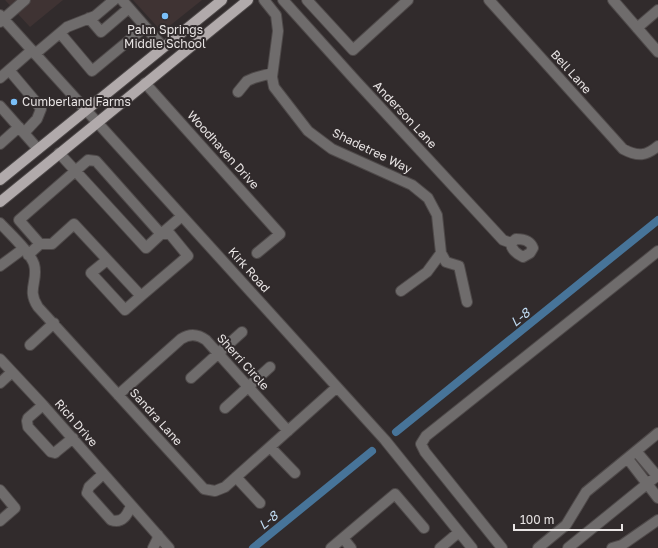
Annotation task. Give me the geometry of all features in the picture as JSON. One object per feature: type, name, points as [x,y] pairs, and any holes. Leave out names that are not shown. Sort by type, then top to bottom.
[{"type":"main road","points":[[0,180],[222,0]]},
{"type":"main road","points":[[0,202],[248,0]]},
{"type":"street","points":[[1,18],[25,0]]},
{"type":"street","points":[[0,78],[68,27],[95,16],[114,0]]},
{"type":"street","points":[[122,0],[163,47]]},
{"type":"street","name":"Shadetree Way","points":[[264,0],[276,15],[278,31],[272,73],[274,87],[308,132],[332,149],[412,185],[428,198],[437,214],[441,253]]},
{"type":"street","name":"Anderson Lane","points":[[283,0],[503,240],[511,243]]},
{"type":"street","points":[[307,0],[353,50],[408,0]]},
{"type":"street","name":"Bell Lane","points":[[489,0],[623,149],[638,154],[649,153],[658,146]]},
{"type":"street","points":[[613,0],[658,52]]},
{"type":"street","points":[[89,18],[101,32],[129,8]]},
{"type":"street","points":[[637,28],[658,10]]},
{"type":"street","name":"Kirk Road","points":[[1,18],[34,52],[385,440],[472,548]]},
{"type":"street","points":[[60,33],[92,71],[145,26]]},
{"type":"street","points":[[0,144],[37,119],[41,109],[9,70]]},
{"type":"street","points":[[238,92],[247,81],[272,73]]},
{"type":"street","name":"Woodhaven Drive","points":[[145,83],[280,234],[257,253]]},
{"type":"street","points":[[0,106],[38,149]]},
{"type":"street","points":[[59,153],[146,248],[182,216]]},
{"type":"street","points":[[40,244],[19,220],[88,160],[96,161],[162,234],[170,234],[188,256],[125,310],[91,273],[107,260]]},
{"type":"street","name":"Sandra Lane","points":[[0,223],[26,252],[34,264],[35,269],[32,288],[34,298],[38,306],[204,489],[209,491],[220,490],[337,387]]},
{"type":"street","points":[[0,266],[40,244],[52,244],[74,224],[141,296]]},
{"type":"street","points":[[502,548],[424,452],[421,444],[426,436],[658,251]]},
{"type":"street","points":[[401,291],[427,272],[441,253],[446,262],[459,266],[467,302]]},
{"type":"street","points":[[30,345],[54,323]]},
{"type":"street","points":[[191,378],[242,332]]},
{"type":"street","name":"Sherri Circle","points":[[118,395],[177,342],[191,334],[202,337],[288,431]]},
{"type":"street","name":"Rich Drive","points":[[0,359],[73,438],[169,548]]},
{"type":"street","points":[[225,408],[270,367]]},
{"type":"street","points":[[0,383],[12,372]]},
{"type":"street","points":[[43,405],[28,418],[28,427],[51,452],[55,453],[73,438]]},
{"type":"street","points":[[538,548],[566,525],[586,492],[658,433]]},
{"type":"street","points":[[270,446],[295,473]]},
{"type":"street","points":[[568,548],[658,476],[636,451]]},
{"type":"street","points":[[628,459],[658,498]]},
{"type":"street","points":[[103,474],[89,487],[87,493],[111,520],[121,520],[126,517],[131,505]]},
{"type":"street","points":[[236,477],[260,503]]},
{"type":"street","points":[[0,490],[15,508],[0,521]]},
{"type":"street","points":[[331,548],[395,494],[424,528]]},
{"type":"street","points":[[612,548],[622,545],[658,520]]},
{"type":"street","points":[[440,548],[459,532]]},
{"type":"street","points":[[153,548],[158,535]]},
{"type":"street","points":[[343,538],[350,548]]},
{"type":"shaded area","points":[[5,0],[63,0],[30,27]]},
{"type":"shaded area","name":"Palm Springs Middle School","points":[[133,0],[202,0],[162,32]]},
{"type":"waterway","name":"L-8","points":[[396,432],[658,220]]},
{"type":"waterway","name":"L-8","points":[[253,548],[372,451]]},
{"type":"place","name":"Palm Springs Middle School","points":[[165,16]]},
{"type":"place","name":"Cumberland Farms","points":[[14,102]]}]
